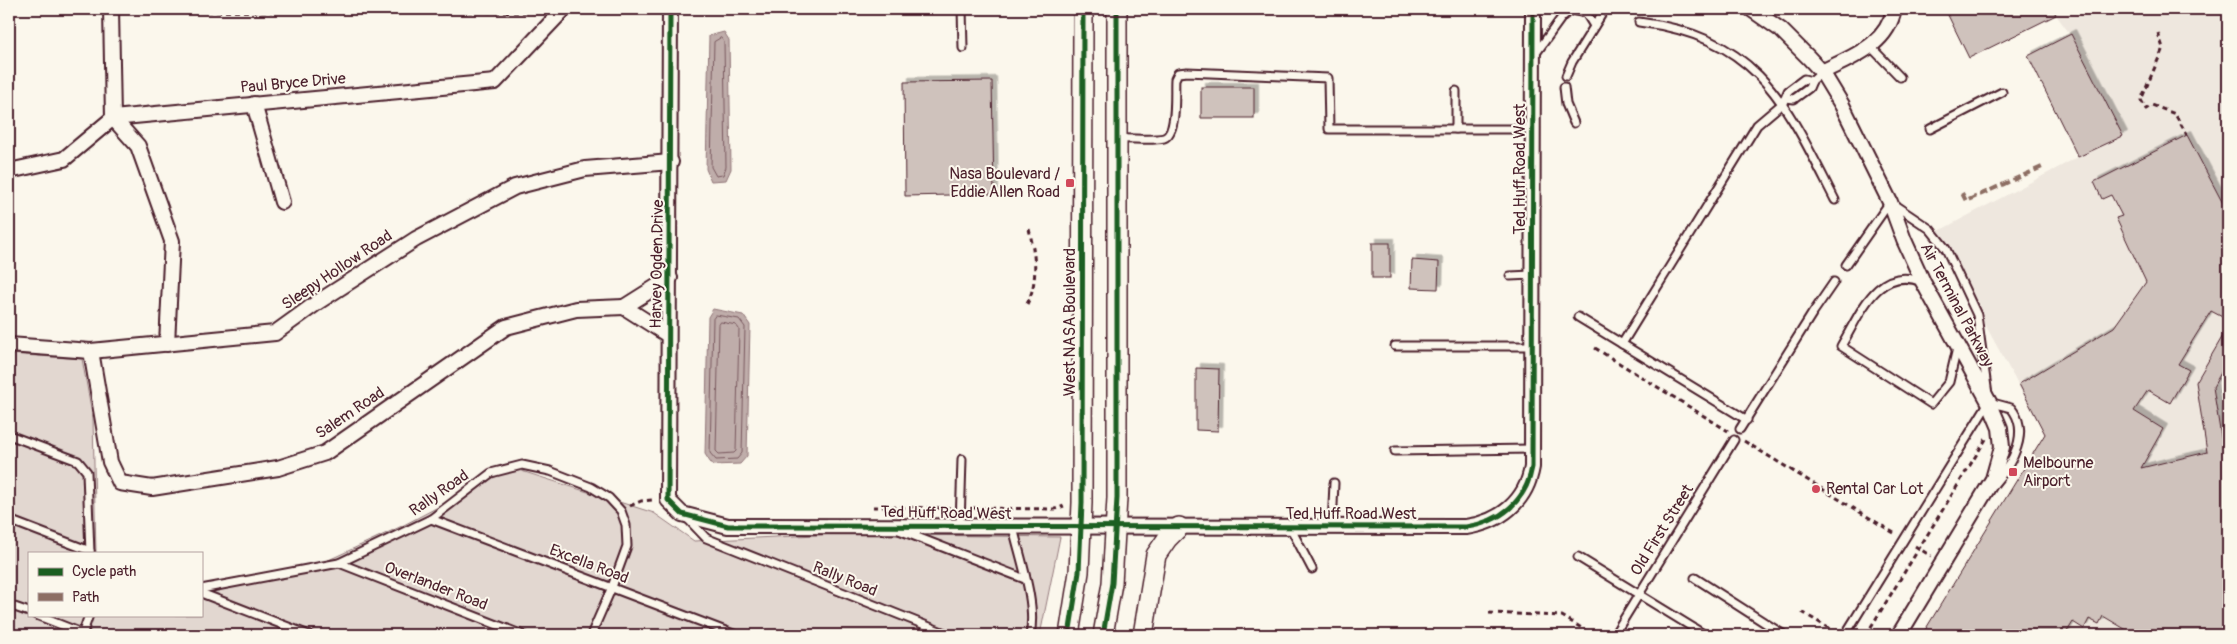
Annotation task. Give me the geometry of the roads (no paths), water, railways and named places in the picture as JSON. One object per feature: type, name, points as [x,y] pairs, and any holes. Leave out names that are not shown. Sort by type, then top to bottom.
[{"type":"main road","name":"West NASA Boulevard","points":[[1069,635],[1079,572],[1074,527],[1083,9]]},
{"type":"main road","points":[[1104,635],[1112,582],[1116,527],[1117,9]]},
{"type":"main road","points":[[1143,635],[1156,554],[1179,527]]},
{"type":"street","name":"Ted Huff Road West","points":[[682,514],[728,526],[1332,527],[1466,526],[1485,523],[1510,509],[1524,492],[1530,475],[1532,449],[1533,9]]},
{"type":"street","name":"Air Terminal Parkway","points":[[1751,9],[1781,30],[1842,105],[1890,202],[1904,240],[1924,282],[1999,423],[2002,439],[1996,471],[1986,493],[1899,635]]},
{"type":"street","points":[[1817,76],[1871,47],[1883,33],[1894,9]]},
{"type":"street","points":[[111,10],[113,118],[138,146],[172,241],[167,344]]},
{"type":"street","name":"Paul Bryce Drive","points":[[113,118],[495,82],[563,10]]},
{"type":"street","name":"Harvey Ogden Drive","points":[[670,11],[671,162],[668,500],[682,514]]},
{"type":"street","points":[[254,104],[282,202]]},
{"type":"street","points":[[9,171],[64,159],[113,118]]},
{"type":"street","name":"Sleepy Hollow Road","points":[[9,345],[91,351],[276,333],[318,302],[416,239],[516,187],[585,170],[671,162]]},
{"type":"street","name":"Salem Road","points":[[91,351],[110,462],[120,483],[152,488],[278,468],[325,453],[506,327],[576,309],[624,307],[670,278]]},
{"type":"street","points":[[624,307],[668,335]]},
{"type":"lane","points":[[962,9],[963,48]]},
{"type":"lane","points":[[1566,76],[1572,62],[1605,9]]},
{"type":"lane","points":[[1533,58],[1562,17],[1571,10],[1586,13],[1594,26]]},
{"type":"lane","points":[[1639,22],[1676,28],[1713,42],[1754,70],[1785,100],[1835,200]]},
{"type":"lane","points":[[1871,47],[1900,77]]},
{"type":"lane","points":[[1116,139],[1164,138],[1171,132],[1173,124],[1174,78],[1178,74],[1187,72],[1328,78],[1329,129],[1532,129]]},
{"type":"lane","points":[[1622,344],[1756,125],[1785,100],[1794,99],[1809,88],[1817,76]]},
{"type":"lane","points":[[1564,87],[1566,104],[1574,123]]},
{"type":"lane","points":[[1456,91],[1456,129]]},
{"type":"lane","points":[[1930,129],[2002,92]]},
{"type":"lane","points":[[1841,634],[1989,402],[1977,316],[1946,249],[1930,229],[1890,202],[1846,264]]},
{"type":"lane","points":[[1510,276],[1532,275]]},
{"type":"lane","points":[[1924,282],[1909,277],[1892,280],[1879,286],[1841,346],[1931,404],[1949,382],[1958,345]]},
{"type":"lane","points":[[1740,430],[1834,282]]},
{"type":"lane","points":[[1578,316],[1746,420]]},
{"type":"lane","points":[[1394,346],[1532,346]]},
{"type":"lane","points":[[1986,493],[2011,463],[2017,448],[2019,432],[2017,416],[2011,408],[1989,402]]},
{"type":"lane","points":[[9,435],[78,461],[87,472],[90,552],[9,520]]},
{"type":"lane","name":"Old First Street","points":[[1614,635],[1734,440]]},
{"type":"lane","points":[[1395,450],[1532,449]]},
{"type":"lane","points":[[960,526],[962,458]]},
{"type":"lane","name":"Rally Road","points":[[202,589],[339,563],[431,520],[491,473],[522,465],[550,471],[591,487],[609,498],[621,510],[626,525],[627,546],[612,587]]},
{"type":"lane","points":[[1332,527],[1334,483]]},
{"type":"lane","name":"Rally Road","points":[[682,514],[706,538],[950,635]]},
{"type":"lane","name":"Excella Road","points":[[431,520],[736,635]]},
{"type":"lane","points":[[885,525],[1025,579]]},
{"type":"lane","points":[[1012,527],[1025,579],[1032,623],[1030,635]]},
{"type":"lane","points":[[1290,527],[1312,569]]},
{"type":"lane","points":[[1578,557],[1705,635]]},
{"type":"lane","name":"Overlander Road","points":[[339,563],[523,635]]},
{"type":"lane","points":[[1696,578],[1784,635]]},
{"type":"lane","points":[[591,635],[612,587]]},
{"type":"lane","points":[[202,593],[309,635]]},
{"type":"lane","points":[[9,605],[28,612]]},
{"type":"lane","points":[[38,616],[84,635],[89,616]]},
{"type":"water","points":[[724,32],[729,40],[731,169],[726,180],[711,181],[706,169],[709,36]]},
{"type":"water","points":[[713,309],[743,315],[750,325],[747,456],[740,464],[712,465],[705,454],[708,317]]},
{"type":"place","name":"Nasa Boulevard / Eddie Allen Road","points":[[1070,183]]},
{"type":"place","name":"Melbourne Airport","points":[[2013,472]]},
{"type":"place","name":"Rental Car Lot","points":[[1816,489]]}]
